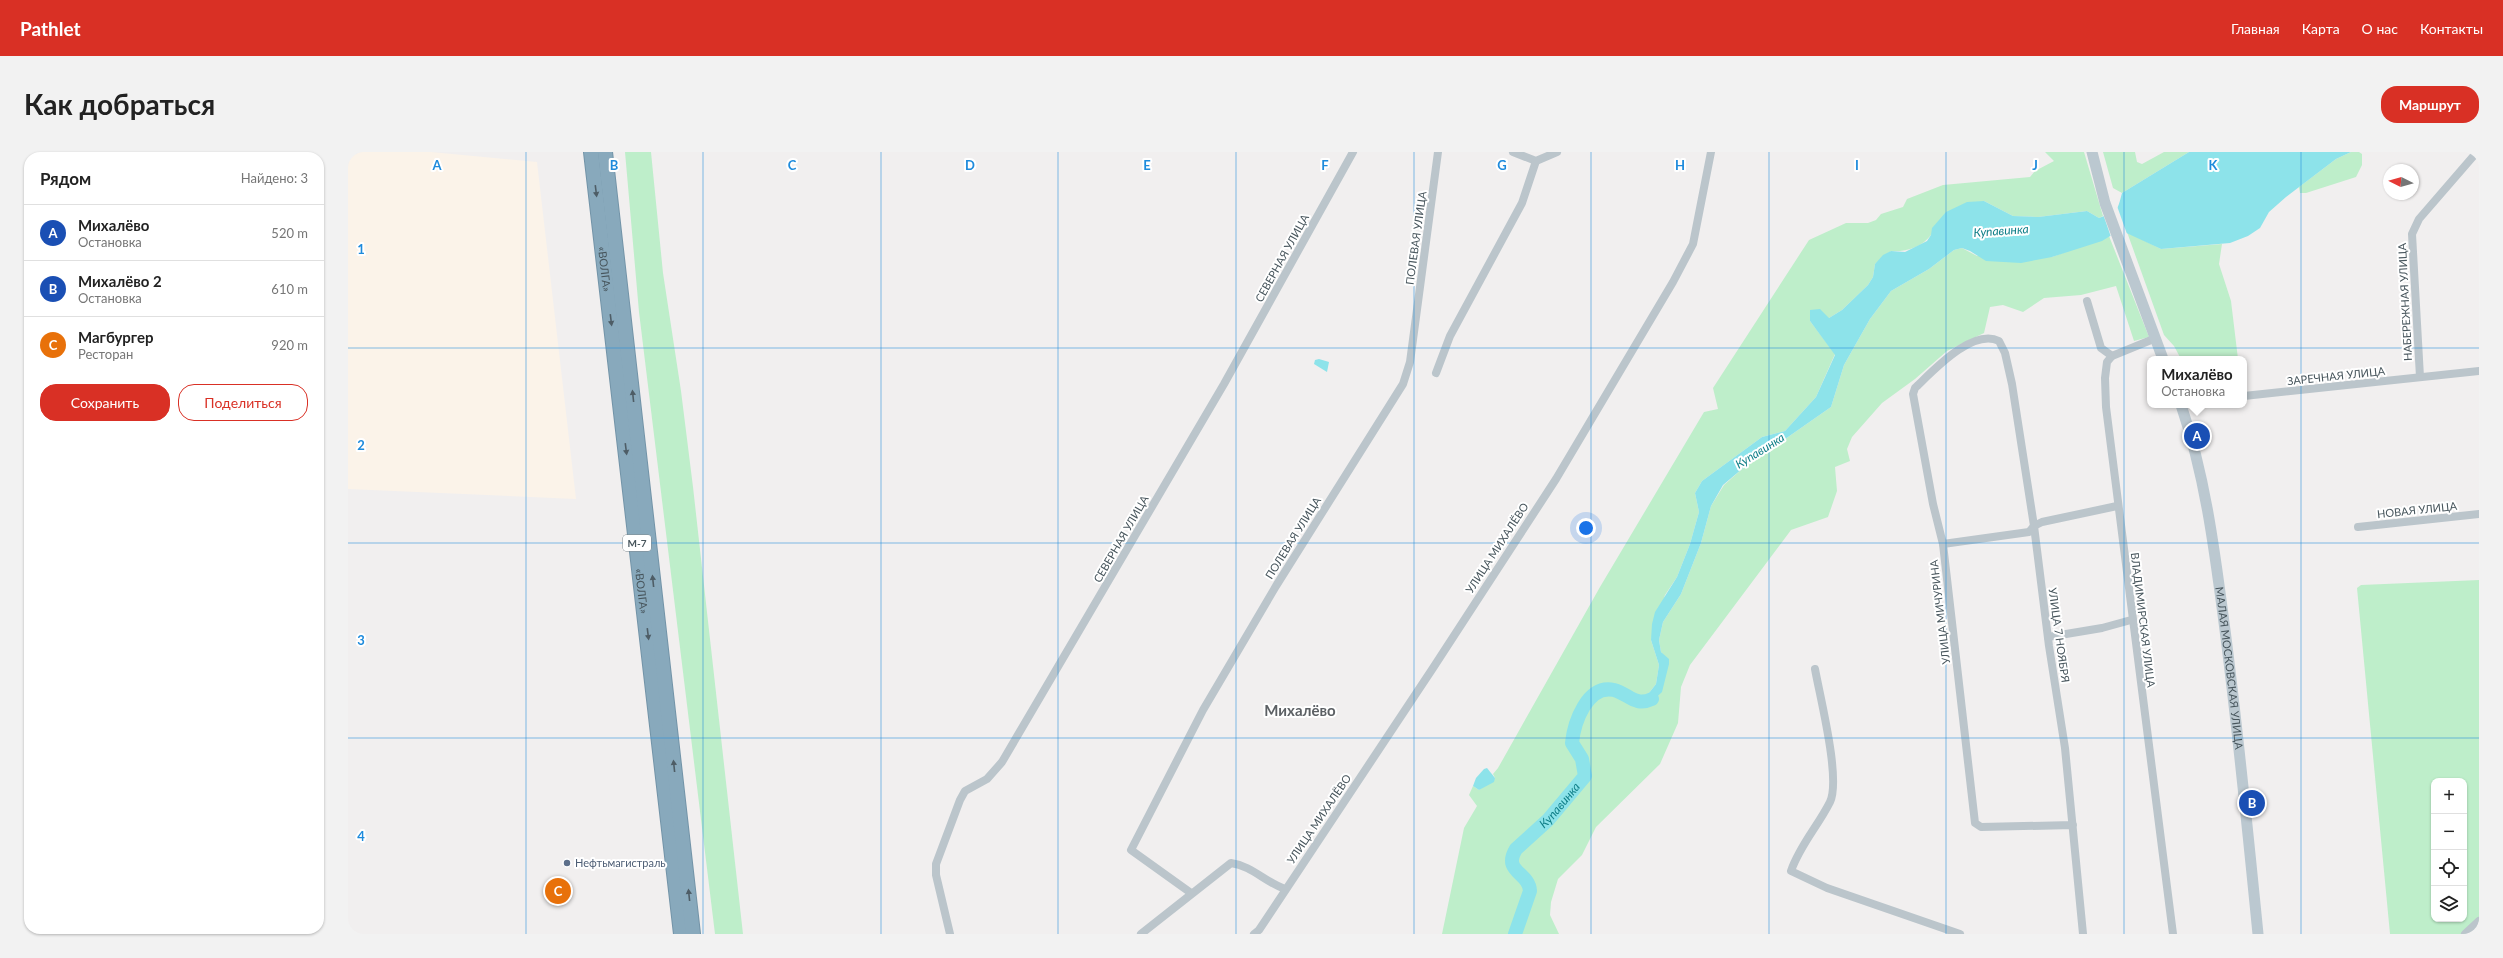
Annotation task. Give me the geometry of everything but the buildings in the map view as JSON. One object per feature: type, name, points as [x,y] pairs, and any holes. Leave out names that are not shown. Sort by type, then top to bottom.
[{"type":"highway","name":"«ВОЛГА»","points":[[591,152],[682,934]]},
{"type":"highway","name":"«ВОЛГА»","points":[[605,152],[693,934]]},
{"type":"main road","points":[[2092,152],[2111,221],[2162,356]]},
{"type":"main road","name":"МАЛАЯ МОСКОВСКАЯ УЛИЦА","points":[[2182,408],[2199,466],[2214,544],[2234,701],[2258,934]]},
{"type":"street","name":"СЕВЕРНАЯ УЛИЦА","points":[[950,934],[936,875],[936,864],[960,800],[966,790],[987,779],[1002,762],[1224,384],[1353,152]]},
{"type":"street","name":"ПОЛЕВАЯ УЛИЦА","points":[[1191,893],[1131,850],[1203,710],[1276,586],[1403,384],[1410,362],[1438,152]]},
{"type":"street","points":[[1513,152],[1536,161],[1557,152]]},
{"type":"street","name":"УЛИЦА МИХАЛЁВО","points":[[1254,934],[1259,930],[1433,668],[1556,479],[1673,282],[1693,244],[1711,152]]},
{"type":"street","name":"НАБЕРЕЖНАЯ УЛИЦА","points":[[2420,377],[2412,234],[2419,219],[2476,152]]},
{"type":"street","points":[[1436,373],[1450,336],[1522,202],[1536,161]]},
{"type":"street","points":[[2087,301],[2101,348],[2112,356],[2156,338]]},
{"type":"street","name":"УЛИЦА МИЧУРИНА","points":[[1999,341],[1986,338],[1956,351],[1915,388],[1913,394],[1932,504],[1943,544],[1976,823],[1981,827],[2073,825]]},
{"type":"street","name":"УЛИЦА 7 НОЯБРЯ","points":[[1999,341],[2006,353],[2012,384],[2034,526],[2073,825],[2083,934]]},
{"type":"street","name":"ВЛАДИМИРСКАЯ УЛИЦА","points":[[2112,356],[2107,362],[2105,378],[2106,408],[2131,620],[2173,934]]},
{"type":"street","name":"ЗАРЕЧНАЯ УЛИЦА","points":[[2247,396],[2479,371]]},
{"type":"street","points":[[1943,544],[2029,532],[2034,526],[2117,506]]},
{"type":"street","name":"НОВАЯ УЛИЦА","points":[[2358,527],[2479,514]]},
{"type":"street","points":[[2048,637],[2102,628],[2131,620]]},
{"type":"street","points":[[1815,669],[1826,728],[1834,787],[1830,801],[1797,855],[1791,871],[1827,888],[1960,934]]},
{"type":"street","points":[[1141,934],[1191,893],[1231,863],[1244,865],[1274,885],[1285,889]]},
{"type":"street","points":[[2465,934],[2479,921]]},
{"type":"shaded area","points":[[348,152],[431,152],[537,162],[576,499],[348,489]]},
{"type":"green space","points":[[625,152],[651,152],[663,273],[681,391],[693,487],[743,934],[715,934],[639,312]]},
{"type":"green space","points":[[2045,152],[2084,152],[2103,216],[2099,218],[2087,211],[2038,217],[2013,216],[1984,201],[1931,235],[1918,246],[1908,250],[1891,251],[1875,264],[1873,277],[1868,285],[1842,310],[1829,318],[1810,321],[1835,354],[1816,397],[1785,431],[1762,437],[1702,481],[1695,493],[1699,512],[1690,544],[1677,577],[1665,595],[1651,640],[1659,665],[1656,684],[1649,693],[1633,700],[1651,704],[1665,657],[1661,652],[1659,640],[1663,622],[1681,594],[1701,543],[1711,506],[1724,485],[1742,469],[1831,407],[1844,365],[1870,319],[1891,291],[1929,269],[1954,250],[1962,248],[1977,256],[2052,257],[2109,236],[2149,337],[2134,341],[2116,286],[2081,295],[2044,298],[2023,312],[2003,305],[1990,307],[1984,333],[1947,351],[1915,379],[1882,403],[1852,437],[1847,449],[1850,461],[1835,467],[1837,491],[1828,517],[1791,530],[1690,665],[1681,687],[1678,723],[1660,764],[1596,827],[1582,855],[1558,879],[1551,902],[1550,915],[1559,934],[1442,934],[1464,828],[1477,806],[1469,795],[1473,786],[1479,790],[1495,778],[1493,774],[1498,768],[1600,587],[1704,412],[1718,409],[1713,388],[1809,240],[1846,223],[1868,223],[1876,220],[1881,214],[1903,207],[1907,199],[1943,185],[2030,177],[2035,171],[2054,161]]},
{"type":"green space","points":[[2103,152],[2135,152],[2137,162],[2142,164],[2164,152],[2189,152],[2122,193],[2113,188]]},
{"type":"green space","points":[[2351,152],[2359,152],[2362,154],[2362,165],[2356,177],[2306,193],[2300,193],[2299,187],[2336,159]]},
{"type":"green space","points":[[2127,232],[2161,249],[2222,244],[2219,264],[2231,301],[2238,356],[2179,356],[2174,346],[2164,335]]},
{"type":"green space","points":[[2479,580],[2479,921],[2465,934],[2390,934],[2357,588],[2361,585]]},
{"type":"water","points":[[2189,152],[2351,152],[2336,159],[2286,197],[2269,212],[2260,228],[2248,236],[2230,243],[2161,249],[2120,230],[2102,241],[2052,257],[2021,263],[1986,261],[1962,248],[1954,250],[1929,269],[1891,291],[1870,319],[1844,365],[1831,407],[1742,469],[1723,485],[1711,506],[1701,543],[1681,594],[1663,622],[1659,640],[1661,652],[1669,659],[1669,664],[1662,692],[1645,708],[1638,707],[1633,700],[1649,693],[1656,684],[1659,665],[1651,640],[1652,624],[1655,612],[1677,577],[1690,544],[1699,512],[1695,493],[1702,481],[1762,437],[1785,431],[1816,397],[1835,355],[1810,321],[1810,310],[1820,309],[1829,318],[1842,310],[1868,285],[1873,277],[1875,264],[1883,255],[1891,251],[1905,252],[1927,241],[1931,235],[1932,228],[1946,212],[1967,202],[1984,201],[2013,216],[2038,217],[2087,211],[2099,218],[2116,210],[2122,193]]},
{"type":"water","points":[[1319,359],[1329,362],[1327,372],[1314,364],[1315,360]]},
{"type":"water","points":[[1487,768],[1495,778],[1494,782],[1479,790],[1473,786],[1476,778],[1484,769]]},
{"type":"pier","points":[[2117,206],[2127,234],[2121,232],[2111,237],[2103,214],[2114,210]]},
{"type":"waterway","name":"Купавинка","points":[[1515,934],[1530,891],[1529,885],[1514,867],[1512,863],[1513,857],[1516,849],[1548,820],[1585,776],[1582,759],[1572,743],[1576,725],[1584,707],[1589,699],[1596,693],[1605,690],[1614,690],[1641,702],[1652,699]]},
{"type":"place","name":"Михалёво","points":[[2197,436]]},
{"type":"place","name":"Михалёво 2","points":[[2252,803]]},
{"type":"place","name":"Нефтьмагистраль","points":[[567,863]]},
{"type":"place","name":"Магбургер","points":[[558,891]]},
{"type":"district","name":"Михалёво","points":[[1300,711]]}]
